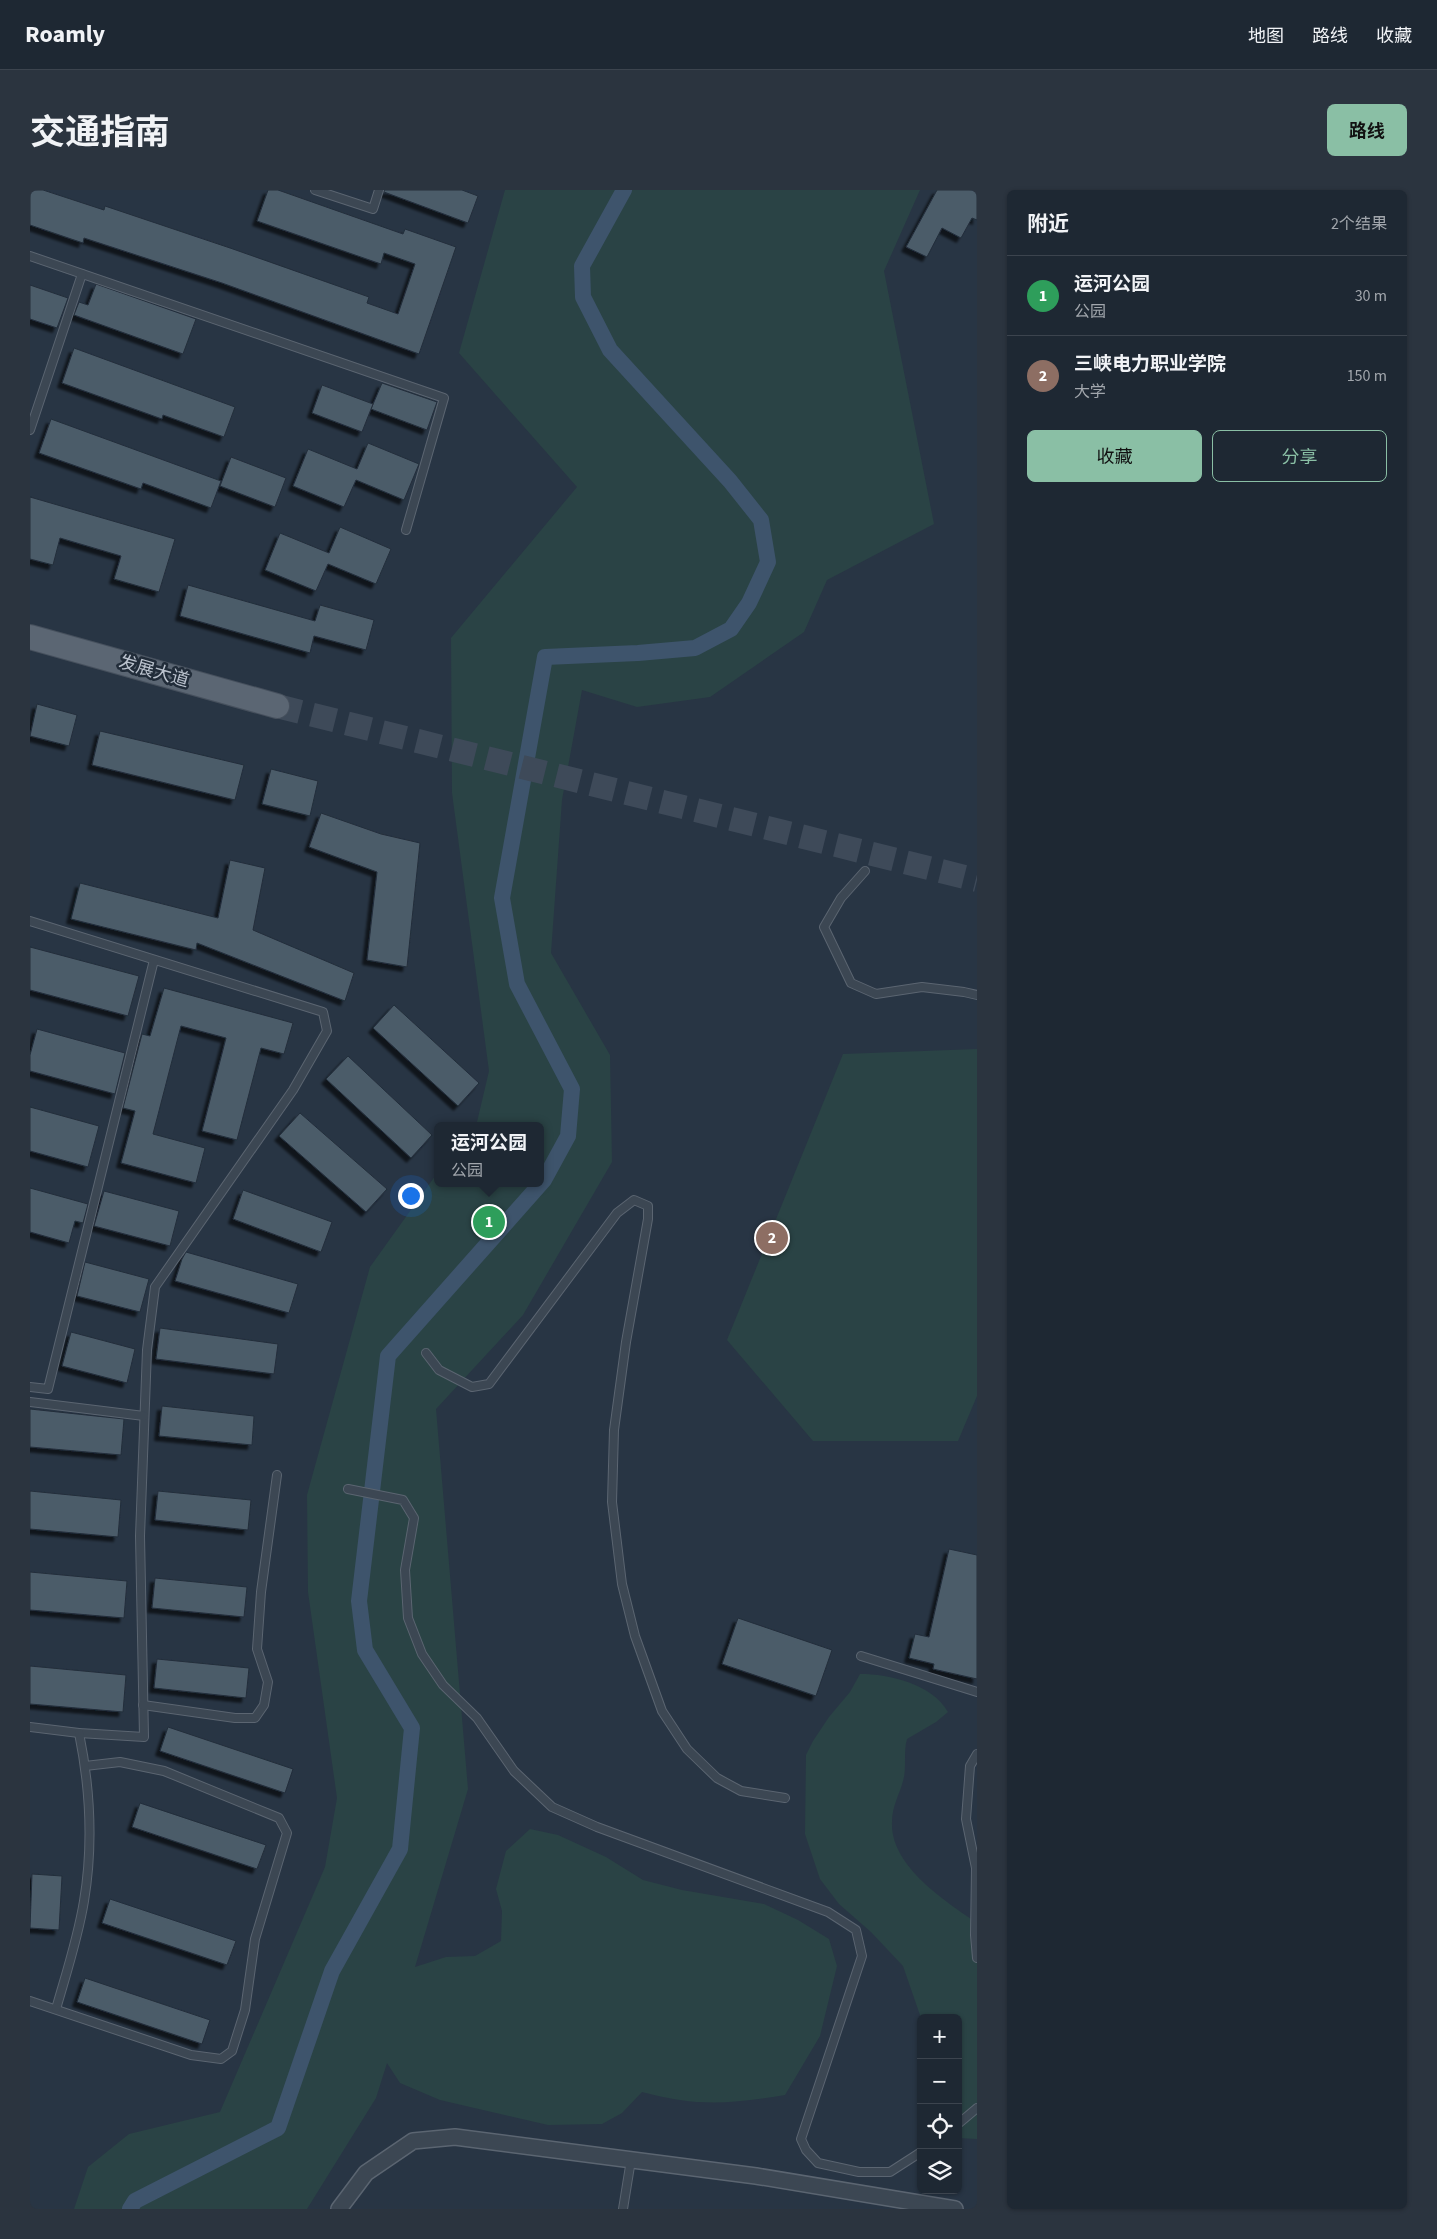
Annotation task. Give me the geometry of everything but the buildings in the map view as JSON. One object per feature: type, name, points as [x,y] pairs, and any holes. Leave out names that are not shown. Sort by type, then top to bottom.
[{"type":"main road","name":"发展大道","points":[[30,637],[277,706]]},
{"type":"street","points":[[339,2209],[366,2173],[412,2141],[455,2137],[756,2176],[955,2209]]},
{"type":"lane","points":[[315,190],[373,209],[379,190]]},
{"type":"lane","points":[[30,256],[444,398],[406,530]]},
{"type":"lane","points":[[30,430],[82,274]]},
{"type":"lane","points":[[865,871],[841,898],[824,927],[851,983],[876,994],[922,987],[977,995]]},
{"type":"lane","points":[[30,922],[322,1012],[327,1031],[293,1090],[155,1287],[147,1350],[140,1536],[144,1737],[79,1733],[30,1727]]},
{"type":"lane","points":[[30,1387],[48,1389],[154,960]]},
{"type":"lane","points":[[426,1353],[439,1370],[465,1384],[472,1387],[489,1384],[617,1213],[634,1200],[648,1206],[648,1219],[626,1342],[614,1430],[612,1502],[622,1584],[635,1636],[662,1711],[687,1750],[717,1778],[741,1791],[785,1798]]},
{"type":"lane","points":[[30,1402],[144,1416]]},
{"type":"lane","points":[[143,1705],[235,1718],[255,1718],[264,1705],[268,1682],[257,1649],[261,1592],[278,1475]]},
{"type":"lane","points":[[348,1489],[403,1500],[414,1518],[406,1570],[408,1618],[422,1654],[443,1685],[477,1718],[514,1770],[552,1807],[606,1830],[828,1912],[856,1930],[862,1956],[801,2139],[806,2150],[818,2163],[859,2172],[890,2172],[917,2155]]},
{"type":"lane","points":[[861,1656],[977,1692]]},
{"type":"lane","points":[[56,2009],[75,1945],[84,1901],[89,1849],[85,1766],[79,1733]]},
{"type":"lane","points":[[977,1754],[970,1766],[966,1819],[976,1868],[975,1935],[977,1958]]},
{"type":"lane","points":[[30,2001],[191,2055],[221,2059],[232,2051],[245,2010],[255,1940],[287,1834],[279,1818],[164,1770],[120,1762],[85,1766]]},
{"type":"lane","points":[[962,2121],[977,2108]]},
{"type":"lane","points":[[623,2209],[631,2160]]},
{"type":"green space","points":[[505,190],[920,190],[884,271],[934,524],[827,580],[804,632],[710,697],[637,707],[582,690],[562,800],[551,953],[610,1055],[612,1162],[523,1315],[436,1409],[468,1789],[415,1967],[446,1957],[475,1956],[501,1941],[502,1911],[496,1889],[506,1851],[530,1829],[558,1835],[606,1857],[643,1880],[682,1890],[764,1904],[798,1920],[829,1939],[837,1966],[820,2036],[785,2095],[730,2102],[697,2102],[642,2092],[622,2113],[602,2124],[548,2125],[440,2100],[400,2083],[387,2063],[376,2098],[307,2209],[74,2209],[88,2167],[129,2134],[220,2112],[325,1867],[337,1798],[308,1592],[307,1495],[370,1267],[434,1178],[434,1187],[544,1187],[544,1122],[477,1122],[489,1071],[452,793],[451,638],[577,487],[459,353]]},
{"type":"green space","points":[[977,1049],[977,1396],[958,1441],[813,1441],[727,1340],[843,1054]]},
{"type":"green space","points":[[860,1674],[884,1676],[909,1683],[932,1694],[948,1712],[936,1722],[907,1739],[904,1776],[894,1806],[892,1822],[894,1838],[900,1853],[910,1867],[936,1893],[977,1923],[977,2139],[962,2138],[962,2014],[920,2014],[903,1966],[871,1932],[839,1904],[820,1879],[805,1834],[806,1755],[829,1717],[850,1692]]},
{"type":"waterway","points":[[544,1180],[568,1136],[572,1089],[517,984],[502,898],[545,657],[638,653],[695,648],[731,629],[749,603],[768,562],[761,520],[730,481],[610,350],[583,297],[582,266],[624,190]]},
{"type":"waterway","points":[[130,2209],[135,2201],[278,2128],[332,1971],[400,1849],[412,1728],[365,1650],[359,1601],[388,1356],[538,1187]]},
{"type":"tunnel","points":[[277,706],[977,880]]},
{"type":"place","name":"运河公园","points":[[489,1222]]},
{"type":"place","name":"三峡电力职业学院","points":[[772,1238]]}]
